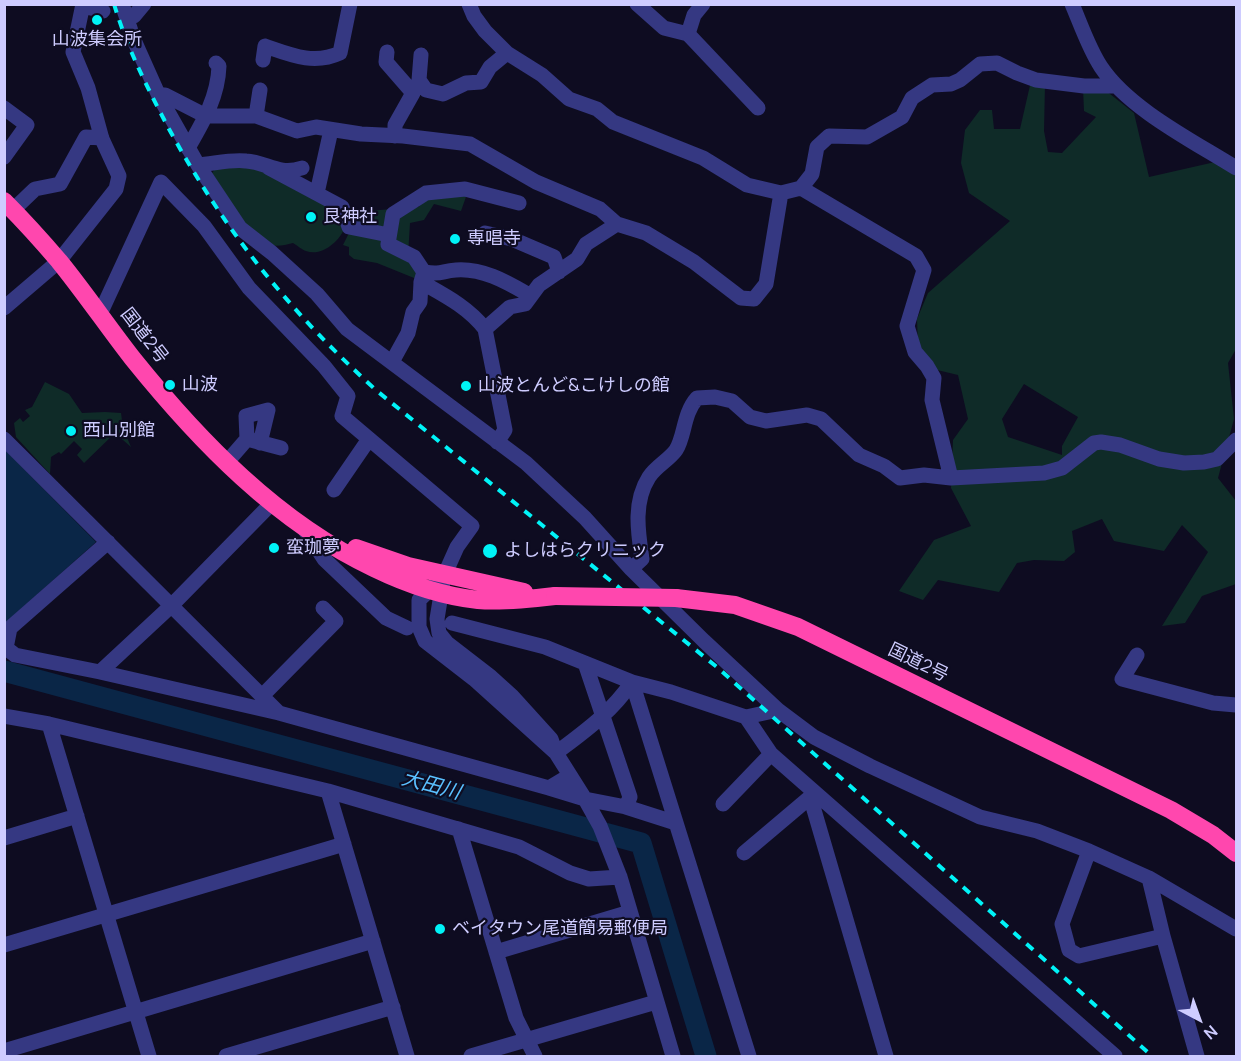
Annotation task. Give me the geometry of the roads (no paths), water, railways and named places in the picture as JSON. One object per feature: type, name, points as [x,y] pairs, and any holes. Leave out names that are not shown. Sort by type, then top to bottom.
[{"type":"highway","name":"国道2号","points":[[9,205],[59,261],[133,359],[186,422],[272,503],[302,526],[368,566],[478,600],[517,600],[555,596],[676,598],[735,605],[798,627],[1171,810],[1236,853]]},
{"type":"highway","name":"国道2号","points":[[258,490],[297,517],[338,540],[390,561],[438,586]]},
{"type":"street","points":[[124,11],[134,16],[144,4]]},
{"type":"street","points":[[263,60],[266,46],[305,59],[328,59],[340,53],[350,4]]},
{"type":"street","points":[[470,4],[474,16],[485,31],[507,53],[542,75],[569,99],[597,109],[613,122],[703,158],[747,185],[781,193],[801,188],[812,174],[817,147],[829,136],[867,137],[902,117],[912,98],[932,84],[951,84],[960,80],[980,64],[997,63],[1036,80],[1084,86],[1115,86]]},
{"type":"street","points":[[637,4],[664,28],[688,34],[758,108]]},
{"type":"street","points":[[688,34],[694,15],[702,4]]},
{"type":"street","points":[[1072,4],[1100,65],[1115,86],[1135,104],[1236,168]]},
{"type":"street","points":[[4,308],[59,261],[116,189],[119,177],[102,138],[88,88],[73,52],[83,5],[103,11]]},
{"type":"street","points":[[124,11],[159,96],[198,165],[240,228],[272,253],[317,294],[347,329],[526,463],[585,518],[631,569],[704,641],[778,710],[814,737],[870,765],[980,817],[1037,831],[1089,851],[1149,878],[1236,929]]},
{"type":"street","points":[[387,52],[386,62],[413,93],[395,125],[395,136]]},
{"type":"street","points":[[421,55],[419,81],[426,90],[443,94],[466,83],[481,82],[490,67],[507,53]]},
{"type":"street","points":[[188,148],[206,116],[218,84],[219,66],[216,63]]},
{"type":"street","points":[[256,116],[260,90]]},
{"type":"street","points":[[159,96],[165,95],[206,116],[256,116],[297,131],[316,127],[361,134],[470,144],[536,182],[600,209],[617,224],[646,233],[694,262],[741,298],[754,299],[766,284],[781,193]]},
{"type":"street","points":[[4,108],[27,125],[4,158]]},
{"type":"street","points":[[317,193],[331,130]]},
{"type":"street","points":[[9,205],[35,189],[60,184],[86,138],[102,138]]},
{"type":"street","points":[[198,165],[247,160],[269,168],[342,207],[349,227],[389,235]]},
{"type":"street","points":[[269,168],[292,172],[302,168]]},
{"type":"street","points":[[100,314],[161,182],[204,226],[249,288],[324,366],[348,396],[342,416],[472,526],[457,547],[438,586],[436,619],[439,633],[447,643],[491,676],[512,696],[551,738],[555,753]]},
{"type":"street","points":[[801,188],[916,256],[924,270],[907,326],[915,352],[934,378],[932,400],[951,478]]},
{"type":"street","points":[[392,362],[408,333],[413,312],[420,302],[422,277],[414,257],[388,244],[393,214],[426,193],[465,189],[519,203]]},
{"type":"street","points":[[485,329],[510,308],[525,304],[539,285],[577,259],[586,244],[617,224]]},
{"type":"street","points":[[485,233],[512,239],[554,257],[559,272]]},
{"type":"street","points":[[422,277],[457,270],[493,275],[531,296]]},
{"type":"street","points":[[422,277],[475,316],[485,329],[505,430],[497,442]]},
{"type":"street","points":[[631,569],[642,559],[637,526],[641,495],[650,476],[677,448],[691,405],[697,398],[715,397],[732,401],[750,417],[766,421],[807,415],[821,419],[859,455],[884,466],[900,478],[924,475],[951,478],[1044,473],[1062,468],[1094,443],[1101,442],[1120,445],[1159,459],[1184,463],[1204,462],[1217,459],[1236,440]]},
{"type":"street","points":[[4,439],[279,713]]},
{"type":"street","points":[[334,490],[369,439]]},
{"type":"street","points":[[227,462],[253,441],[281,448]]},
{"type":"street","points":[[100,672],[171,606],[272,503]]},
{"type":"street","points":[[302,526],[324,559],[386,618],[407,628]]},
{"type":"street","points":[[108,542],[10,628],[6,648],[15,655],[279,713],[586,800],[626,807],[676,823]]},
{"type":"street","points":[[438,586],[419,600],[419,627],[425,641],[474,679],[555,753],[600,826],[620,877],[673,1056]]},
{"type":"street","points":[[262,696],[336,621],[323,608]]},
{"type":"street","points":[[452,623],[545,647],[632,682],[672,692],[746,717],[778,710]]},
{"type":"street","points":[[1137,655],[1122,679],[1213,703],[1236,705]]},
{"type":"street","points":[[585,663],[630,797],[626,807]]},
{"type":"street","points":[[555,753],[604,717],[619,702],[632,682]]},
{"type":"street","points":[[632,682],[749,1056]]},
{"type":"street","points":[[4,716],[50,724],[328,791],[519,847],[570,873],[589,879],[620,877]]},
{"type":"street","points":[[746,717],[771,754],[1115,1056]]},
{"type":"street","points":[[50,724],[148,1056]]},
{"type":"street","points":[[723,804],[771,754]]},
{"type":"street","points":[[549,788],[569,776]]},
{"type":"street","points":[[328,791],[408,1056]]},
{"type":"street","points":[[744,852],[815,793]]},
{"type":"street","points":[[815,793],[812,803],[886,1056]]},
{"type":"street","points":[[4,838],[77,816]]},
{"type":"street","points":[[459,829],[516,1018],[535,1056]]},
{"type":"street","points":[[4,945],[344,844]]},
{"type":"street","points":[[1089,851],[1062,924],[1069,950],[1079,956],[1163,936]]},
{"type":"street","points":[[1149,878],[1197,1056]]},
{"type":"street","points":[[496,952],[630,912]]},
{"type":"street","points":[[4,1051],[373,941]]},
{"type":"street","points":[[471,1056],[656,1002]]},
{"type":"street","points":[[226,1056],[393,1007]]},
{"type":"water","points":[[4,449],[96,542],[5,623],[4,623]]},
{"type":"waterway","name":"大田川","points":[[4,671],[641,843],[706,1056]]},
{"type":"railway","points":[[114,4],[138,68],[153,99],[213,203],[288,301],[345,361],[377,391],[718,668],[1152,1056]]},
{"type":"place","name":"山波集会所","points":[[97,20]]},
{"type":"place","name":"艮神社","points":[[311,217]]},
{"type":"place","name":"専唱寺","points":[[455,239]]},
{"type":"place","name":"山波","points":[[170,385]]},
{"type":"place","name":"山波とんど&こけしの館","points":[[466,386]]},
{"type":"place","name":"西山別館","points":[[71,431]]},
{"type":"place","name":"蛮珈夢","points":[[274,548]]},
{"type":"place","name":"よしはらクリニック","points":[[490,551]]},
{"type":"place","name":"ベイタウン尾道簡易郵便局","points":[[440,929]]}]
